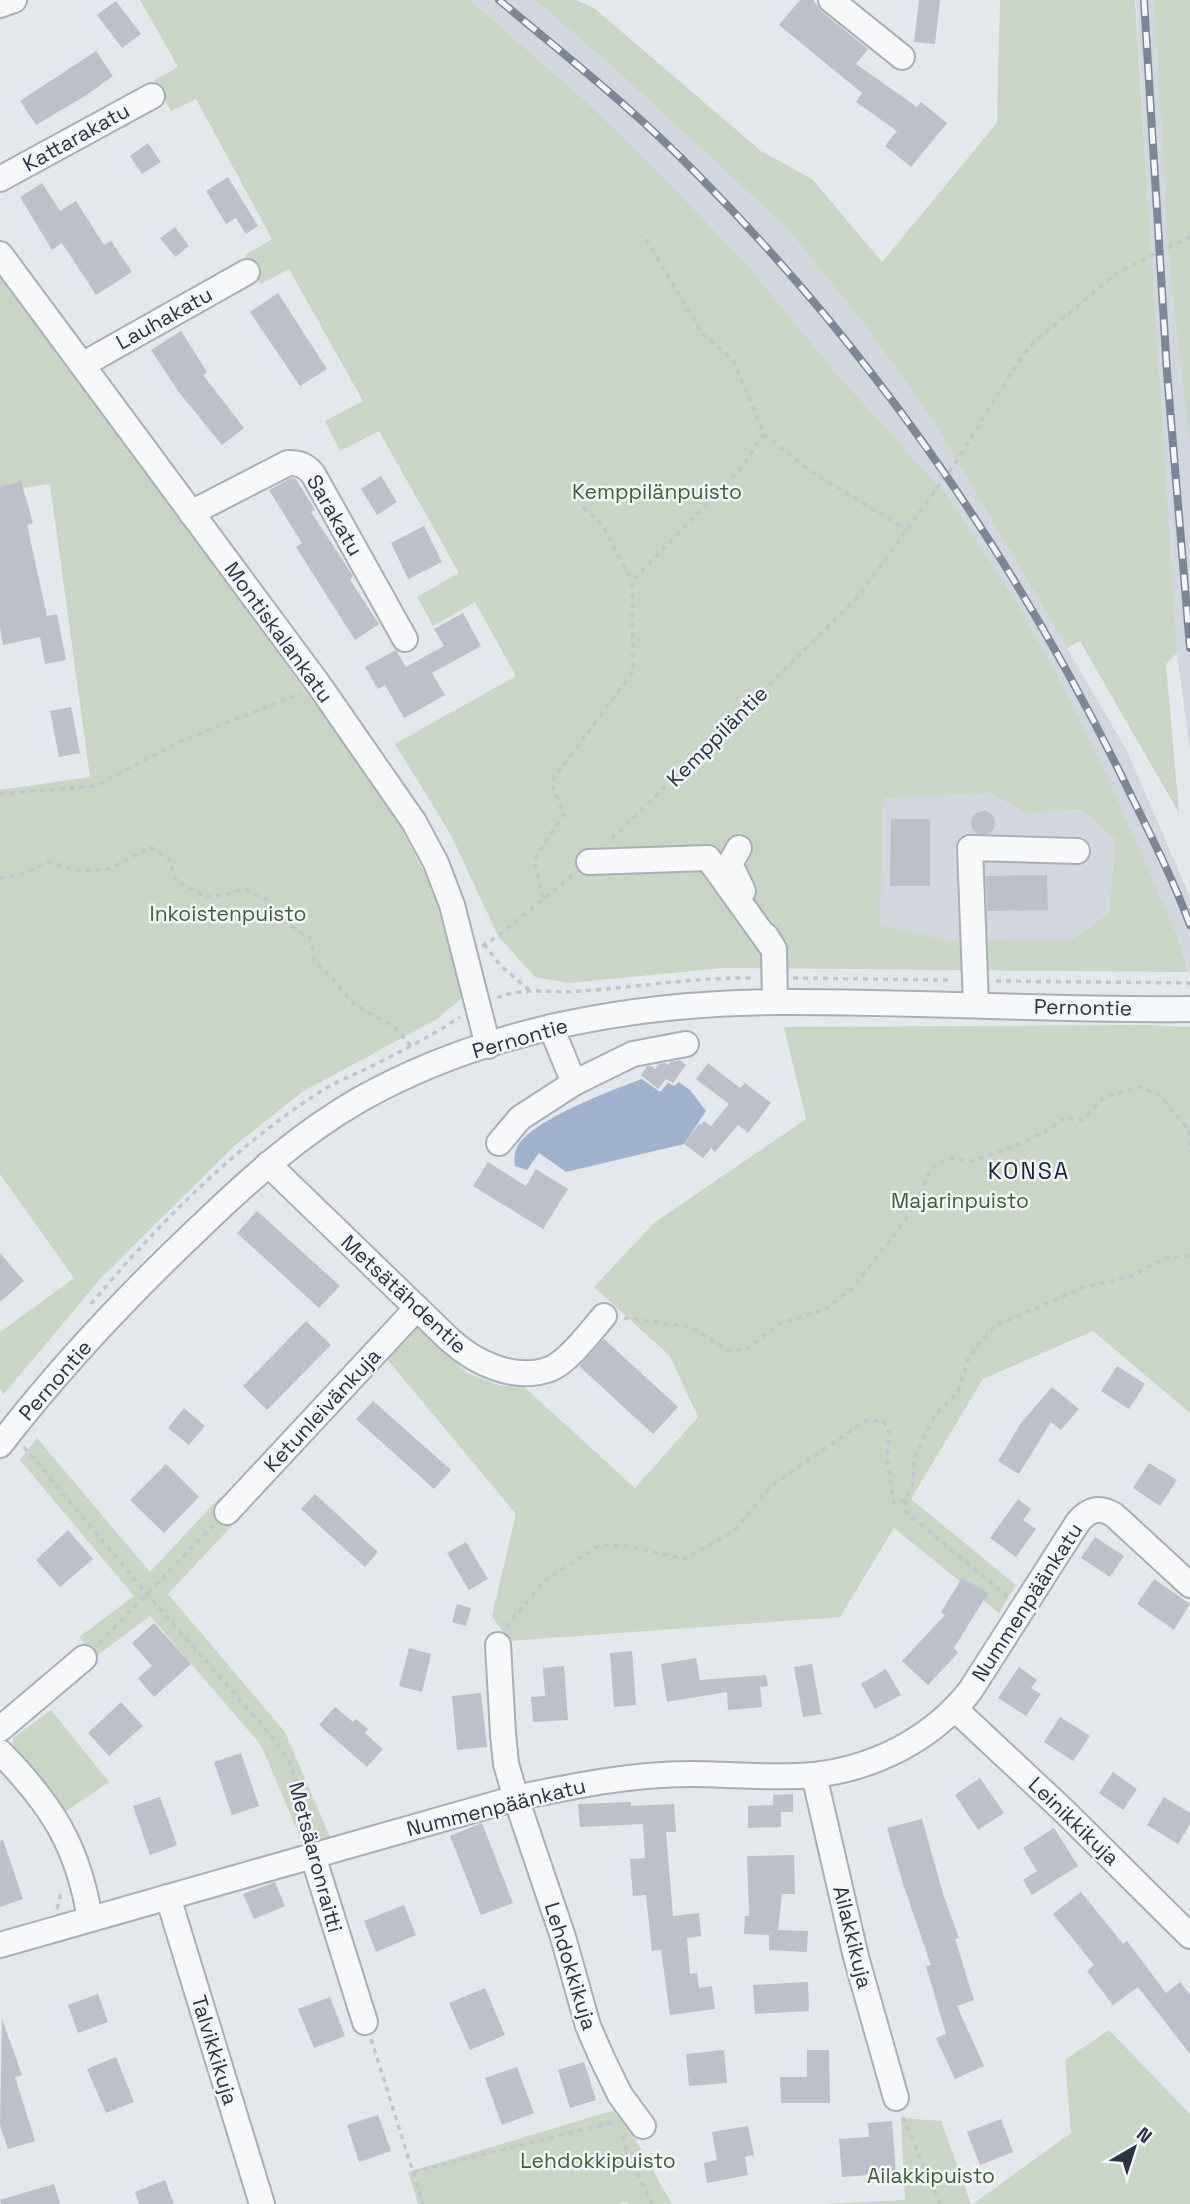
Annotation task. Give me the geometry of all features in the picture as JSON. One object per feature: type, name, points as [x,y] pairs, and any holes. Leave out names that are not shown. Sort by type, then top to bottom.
[{"type":"street","points":[[0,5],[14,0]]},
{"type":"street","points":[[831,0],[902,57]]},
{"type":"street","name":"Kattarakatu","points":[[0,179],[152,96]]},
{"type":"street","name":"Montiskalankatu","points":[[0,254],[319,685],[420,832],[436,863],[452,905],[488,1046]]},
{"type":"street","name":"Lauhakatu","points":[[82,365],[247,272]]},
{"type":"street","name":"Sarakatu","points":[[191,513],[288,463],[307,466],[405,639]]},
{"type":"street","points":[[738,848],[730,864],[774,950],[775,1002]]},
{"type":"street","points":[[976,1006],[971,848],[1077,851]]},
{"type":"street","points":[[589,862],[708,858],[774,950]]},
{"type":"street","name":"Pernontie","points":[[4,1430],[148,1278],[268,1164],[306,1134],[359,1100],[404,1078],[488,1046],[551,1027],[643,1011],[775,1002],[1183,1009]]},
{"type":"street","points":[[551,1027],[574,1083]]},
{"type":"street","points":[[499,1143],[520,1118],[574,1083],[634,1054],[685,1044]]},
{"type":"street","name":"Metsätähdentie","points":[[268,1164],[465,1353],[481,1363],[524,1372],[550,1369],[563,1361],[604,1317]]},
{"type":"street","name":"Ketunleivänkuja","points":[[227,1512],[417,1308]]},
{"type":"street","name":"Nummenpäänkatu","points":[[0,1945],[516,1798],[639,1776],[814,1775],[854,1767],[895,1753],[929,1731],[955,1709],[1078,1522],[1094,1509],[1105,1510],[1114,1515],[1190,1586]]},
{"type":"street","name":"Lehdokkikuja","points":[[498,1645],[506,1764],[563,1937],[588,2026],[601,2058],[625,2101],[633,2130]]},
{"type":"street","points":[[0,1729],[84,1658]]},
{"type":"street","name":"Leinikkikuja","points":[[955,1709],[1062,1808],[1190,1936]]},
{"type":"street","points":[[0,1752],[43,1800],[62,1828],[82,1881],[90,1919]]},
{"type":"street","name":"Ailakkikuja","points":[[814,1775],[856,1957],[896,2098]]},
{"type":"street","name":"Metsäaronraitti","points":[[313,1856],[365,2022]]},
{"type":"street","name":"Talvikkikuja","points":[[168,1897],[262,2204]]},
{"type":"path","points":[[643,234],[702,333],[733,360],[764,435],[810,471],[907,530]]},
{"type":"path","name":"Kemppiläntie","points":[[466,956],[498,936],[589,862],[858,597],[939,486],[1014,367],[1031,345],[1118,272],[1190,237]]},
{"type":"path","points":[[632,581],[739,471],[764,435]]},
{"type":"path","points":[[543,898],[534,860],[564,814],[551,782],[633,672],[632,581],[603,526],[583,507]]},
{"type":"path","points":[[0,794],[96,786],[179,742],[319,685]]},
{"type":"path","points":[[0,878],[26,873],[47,862],[82,871],[109,869],[150,847],[169,859],[176,881],[206,897],[244,889],[266,899],[288,925],[310,938],[315,961],[354,1004],[394,1027],[411,1046]]},
{"type":"path","points":[[604,1317],[691,1327],[729,1351],[747,1349],[780,1323],[824,1310],[853,1288],[919,1199],[930,1169],[936,1164],[951,1158],[971,1161],[1045,1132],[1065,1118],[1083,1120],[1104,1097],[1141,1087],[1159,1095],[1189,1130],[1190,1152]]},
{"type":"path","points":[[1022,1609],[906,1512],[905,1500],[913,1483],[914,1459],[934,1416],[958,1392],[968,1356],[995,1326],[1082,1288],[1134,1275],[1164,1258],[1190,1256]]},
{"type":"path","points":[[498,1645],[508,1624],[545,1580],[600,1545],[627,1546],[685,1559],[734,1531],[772,1485],[867,1420],[884,1422],[888,1433],[887,1459],[894,1503],[905,1500]]},
{"type":"path","name":"Metsäaronraitti","points":[[4,1430],[263,1725],[289,1761],[300,1793],[313,1856]]},
{"type":"path","points":[[84,1658],[227,1512]]},
{"type":"path","points":[[52,1930],[62,1885]]},
{"type":"path","points":[[365,2022],[423,2204]]},
{"type":"path","points":[[896,2098],[940,2204]]},
{"type":"path","points":[[413,2172],[620,2120],[625,2101]]},
{"type":"path","points":[[633,2130],[625,2147],[652,2204]]},
{"type":"shaded area","points":[[470,0],[535,0],[615,69],[786,227],[868,329],[932,419],[1126,749],[1190,897],[1190,977],[1179,940],[1064,687],[1016,601],[948,496],[836,373],[750,268],[671,185],[591,106]]},
{"type":"shaded area","points":[[1136,0],[1154,0],[1190,446],[1190,752],[1177,653],[1167,521]]},
{"type":"shaded area","points":[[990,793],[1026,813],[1081,810],[1115,839],[1109,913],[1074,938],[950,941],[880,924],[884,797]]},
{"type":"green space","name":"Kemppilänpuisto","points":[[140,0],[470,0],[591,106],[750,268],[836,373],[948,496],[1016,601],[1064,687],[1107,776],[1179,940],[1188,972],[723,968],[568,983],[535,977],[498,936],[451,835],[395,744],[516,676],[475,602],[433,626],[417,597],[459,573],[379,431],[340,451],[325,421],[363,401],[289,269],[261,284],[245,255],[272,239],[196,99],[171,111],[154,80],[178,67]],"holes":[[[990,793],[1026,813],[1081,810],[1115,839],[1109,913],[1074,938],[950,941],[880,924],[884,798]]]},
{"type":"green space","points":[[535,0],[576,0],[594,8],[761,151],[812,179],[882,262],[997,123],[1000,0],[1135,0],[1177,653],[1166,664],[1179,813],[1080,641],[1067,648],[932,419],[868,329],[786,227],[615,69]]},
{"type":"green space","points":[[1154,0],[1190,0],[1190,446],[1170,270]]},
{"type":"green space","name":"Inkoistenpuisto","points":[[0,274],[389,805],[432,887],[463,997],[437,1019],[302,1092],[233,1147],[101,1278],[3,1395],[0,1387],[0,1332],[74,1278],[0,1174],[0,790],[90,777],[50,484],[0,491]]},
{"type":"green space","name":"Majarinpuisto","points":[[784,1027],[1190,1027],[1190,1413],[1093,1331],[983,1379],[911,1499],[1016,1585],[999,1613],[894,1528],[840,1617],[509,1641],[492,1616],[516,1514],[387,1359],[417,1325],[467,1373],[501,1386],[523,1386],[635,1488],[698,1417],[670,1356],[594,1287],[654,1223],[806,1119]]},
{"type":"green space","points":[[37,1438],[150,1572],[220,1497],[241,1516],[168,1594],[285,1732],[330,1837],[304,1846],[261,1745],[150,1616],[95,1657],[79,1637],[134,1596],[20,1460]]},
{"type":"green space","points":[[51,1710],[109,1782],[65,1812],[12,1752],[13,1738]]},
{"type":"green space","name":"Ailakkipuisto","points":[[1109,2030],[1190,2114],[1190,2204],[973,2204],[1071,2133],[1065,2060]]},
{"type":"green space","name":"Lehdokkipuisto","points":[[618,2109],[672,2204],[418,2204],[408,2172]]},
{"type":"green space","name":"Ailakkipuisto","points":[[901,2118],[941,2121],[971,2204],[825,2204],[905,2200]]},
{"type":"water","points":[[642,1079],[660,1092],[668,1083],[674,1086],[679,1082],[690,1090],[706,1111],[684,1144],[566,1172],[539,1153],[527,1170],[515,1166],[518,1145],[540,1125],[575,1106]]},
{"type":"building","points":[[800,0],[813,0],[822,12],[868,49],[856,64],[917,107],[921,102],[947,123],[911,167],[885,146],[897,131],[856,102],[862,93],[779,25]]},
{"type":"building","points":[[919,0],[940,0],[935,44],[914,42]]},
{"type":"building","points":[[116,1],[141,34],[122,48],[97,15]]},
{"type":"building","points":[[96,51],[113,76],[36,125],[20,101]]},
{"type":"building","points":[[148,143],[161,162],[142,174],[130,156]]},
{"type":"building","points":[[228,177],[258,226],[246,234],[236,218],[226,224],[206,191]]},
{"type":"building","points":[[42,183],[60,211],[76,201],[104,245],[111,241],[132,272],[96,295],[62,243],[52,250],[20,197]]},
{"type":"building","points":[[175,227],[189,246],[175,257],[160,238]]},
{"type":"building","points":[[278,293],[327,369],[300,386],[250,312]]},
{"type":"building","points":[[181,331],[207,372],[203,375],[244,428],[222,445],[178,391],[151,350]]},
{"type":"building","points":[[381,476],[397,502],[377,515],[361,489]]},
{"type":"building","points":[[291,478],[296,479],[315,510],[311,512],[353,576],[350,580],[379,624],[355,640],[296,547],[302,543],[269,490]]},
{"type":"building","points":[[21,481],[33,523],[27,525],[47,616],[57,614],[66,660],[45,664],[40,637],[3,645],[0,628],[0,487]]},
{"type":"building","points":[[424,526],[442,562],[408,579],[391,543]]},
{"type":"building","points":[[463,613],[481,646],[432,673],[445,695],[404,718],[385,685],[378,689],[365,667],[396,650],[406,667],[444,646],[434,629]]},
{"type":"building","points":[[71,707],[80,753],[59,757],[50,711]]},
{"type":"building","points":[[983,811],[992,814],[995,823],[992,832],[983,835],[974,832],[971,823],[974,814]]},
{"type":"building","points":[[891,819],[930,819],[930,886],[890,886]]},
{"type":"building","points":[[1047,875],[1048,910],[987,911],[986,876]]},
{"type":"building","points":[[680,1060],[686,1065],[673,1083],[666,1079],[658,1089],[641,1075],[647,1066],[655,1069],[659,1064],[668,1065]]},
{"type":"building","points":[[708,1063],[740,1088],[745,1083],[771,1103],[748,1133],[738,1125],[715,1152],[711,1148],[703,1158],[684,1144],[699,1124],[704,1121],[711,1126],[729,1104],[696,1079]]},
{"type":"building","points":[[488,1162],[526,1186],[536,1169],[568,1189],[543,1229],[473,1186]]},
{"type":"building","points":[[257,1211],[340,1286],[319,1308],[237,1233]]},
{"type":"building","points":[[0,1253],[24,1281],[0,1302]]},
{"type":"building","points":[[306,1321],[331,1345],[267,1410],[243,1386]]},
{"type":"building","points":[[604,1339],[678,1407],[653,1434],[579,1366]]},
{"type":"building","points":[[1117,1366],[1145,1384],[1129,1409],[1101,1391]]},
{"type":"building","points":[[1052,1387],[1079,1409],[1061,1430],[1051,1422],[1019,1474],[998,1461],[1021,1423]]},
{"type":"building","points":[[373,1401],[451,1470],[434,1489],[356,1419]]},
{"type":"building","points":[[184,1408],[205,1426],[189,1445],[168,1428]]},
{"type":"building","points":[[1149,1463],[1177,1480],[1160,1506],[1133,1488]]},
{"type":"building","points":[[166,1464],[199,1497],[164,1533],[130,1500]]},
{"type":"building","points":[[315,1494],[378,1552],[365,1567],[301,1509]]},
{"type":"building","points":[[1018,1499],[1031,1509],[1023,1520],[1036,1529],[1016,1557],[990,1538]]},
{"type":"building","points":[[68,1530],[93,1559],[60,1587],[36,1560]]},
{"type":"building","points":[[1095,1537],[1124,1556],[1110,1577],[1081,1558]]},
{"type":"building","points":[[466,1542],[488,1579],[469,1590],[447,1553]]},
{"type":"building","points":[[962,1578],[988,1593],[954,1648],[958,1653],[928,1685],[902,1661],[945,1615],[941,1612]]},
{"type":"building","points":[[1154,1579],[1190,1604],[1174,1630],[1137,1604]]},
{"type":"building","points":[[457,1604],[471,1608],[466,1626],[452,1622]]},
{"type":"building","points":[[154,1623],[191,1664],[154,1697],[138,1678],[152,1666],[132,1643]]},
{"type":"building","points":[[409,1648],[431,1654],[422,1692],[399,1686]]},
{"type":"building","points":[[632,1651],[636,1705],[614,1707],[610,1653]]},
{"type":"building","points":[[696,1658],[700,1680],[766,1675],[768,1686],[760,1687],[762,1707],[728,1710],[727,1692],[667,1702],[661,1664]]},
{"type":"building","points":[[812,1664],[821,1714],[803,1717],[794,1667]]},
{"type":"building","points":[[564,1666],[568,1720],[533,1722],[531,1697],[545,1696],[543,1668]]},
{"type":"building","points":[[1019,1667],[1037,1680],[1031,1688],[1041,1694],[1026,1716],[998,1698]]},
{"type":"building","points":[[886,1669],[901,1695],[875,1709],[861,1684]]},
{"type":"building","points":[[481,1693],[487,1747],[457,1750],[452,1696]]},
{"type":"building","points":[[121,1702],[143,1726],[109,1756],[88,1733]]},
{"type":"building","points":[[335,1707],[353,1722],[356,1719],[368,1729],[365,1733],[383,1749],[367,1767],[319,1725]]},
{"type":"building","points":[[1060,1717],[1090,1736],[1073,1761],[1044,1742]]},
{"type":"building","points":[[241,1753],[259,1806],[232,1815],[214,1762]]},
{"type":"building","points":[[1113,1772],[1137,1789],[1123,1810],[1099,1793]]},
{"type":"building","points":[[980,1778],[1004,1813],[978,1830],[955,1795]]},
{"type":"building","points":[[793,1794],[793,1812],[781,1812],[781,1827],[748,1828],[748,1806],[773,1805],[773,1795]]},
{"type":"building","points":[[160,1797],[177,1845],[150,1855],[133,1806]]},
{"type":"building","points":[[1164,1797],[1190,1813],[1190,1824],[1178,1844],[1147,1825]]},
{"type":"building","points":[[631,1802],[631,1806],[674,1804],[676,1832],[666,1832],[673,1916],[699,1913],[701,1936],[687,1938],[690,1974],[697,1973],[699,1988],[712,1986],[715,2009],[670,2015],[661,1950],[652,1951],[646,1895],[633,1896],[630,1859],[645,1858],[643,1824],[580,1827],[578,1804]]},
{"type":"building","points":[[922,1819],[944,1897],[959,1938],[955,1939],[974,2000],[957,2006],[984,2066],[955,2079],[936,2038],[946,2034],[926,1966],[931,1965],[887,1828]]},
{"type":"building","points":[[482,1823],[513,1903],[481,1915],[450,1836]]},
{"type":"building","points":[[1054,1828],[1078,1866],[1032,1895],[1023,1880],[1037,1871],[1023,1848]]},
{"type":"building","points":[[3,1840],[23,1899],[0,1907],[0,1841]]},
{"type":"building","points":[[794,1855],[795,1894],[782,1894],[778,1930],[808,1931],[807,1952],[769,1950],[769,1935],[744,1934],[745,1916],[749,1916],[747,1856]]},
{"type":"building","points":[[275,1882],[285,1906],[254,1919],[243,1894]]},
{"type":"building","points":[[1081,1892],[1123,1944],[1127,1941],[1166,1993],[1180,1982],[1190,1995],[1190,2054],[1138,1987],[1113,2005],[1087,1971],[1094,1965],[1053,1914]]},
{"type":"building","points":[[404,1905],[416,1935],[376,1952],[364,1921]]},
{"type":"building","points":[[808,1982],[809,2011],[755,2014],[753,1985]]},
{"type":"building","points":[[485,1988],[505,2035],[470,2050],[449,2003]]},
{"type":"building","points":[[98,1994],[108,2022],[78,2033],[68,2005]]},
{"type":"building","points":[[330,1997],[345,2036],[314,2048],[298,2009]]},
{"type":"building","points":[[2,2019],[22,2075],[15,2077],[35,2141],[8,2149],[0,2125]]},
{"type":"building","points":[[724,2050],[727,2083],[689,2086],[686,2054]]},
{"type":"building","points":[[807,2050],[829,2050],[830,2103],[781,2103],[780,2077],[807,2077]]},
{"type":"building","points":[[116,2057],[134,2102],[106,2113],[87,2069]]},
{"type":"building","points":[[584,2062],[596,2100],[570,2108],[558,2070]]},
{"type":"building","points":[[517,2067],[534,2113],[502,2125],[485,2078]]},
{"type":"building","points":[[378,2115],[391,2151],[359,2162],[347,2125]]},
{"type":"building","points":[[1001,2119],[1013,2152],[980,2165],[967,2132]]},
{"type":"building","points":[[892,2121],[896,2173],[842,2177],[839,2139],[869,2137],[868,2123]]},
{"type":"building","points":[[748,2126],[754,2155],[745,2157],[748,2175],[707,2183],[704,2163],[717,2160],[712,2132]]},
{"type":"building","points":[[165,2180],[174,2204],[139,2204],[135,2192]]},
{"type":"building","points":[[54,2184],[60,2204],[1,2204],[0,2200]]},
{"type":"railway","points":[[499,0],[625,106],[697,174],[822,312],[880,385],[935,460],[1036,617],[1082,698],[1124,781],[1190,925]]},
{"type":"railway","points":[[1144,0],[1167,372],[1190,648]]},
{"type":"district","name":"KONSA","points":[[1029,1171]]}]
